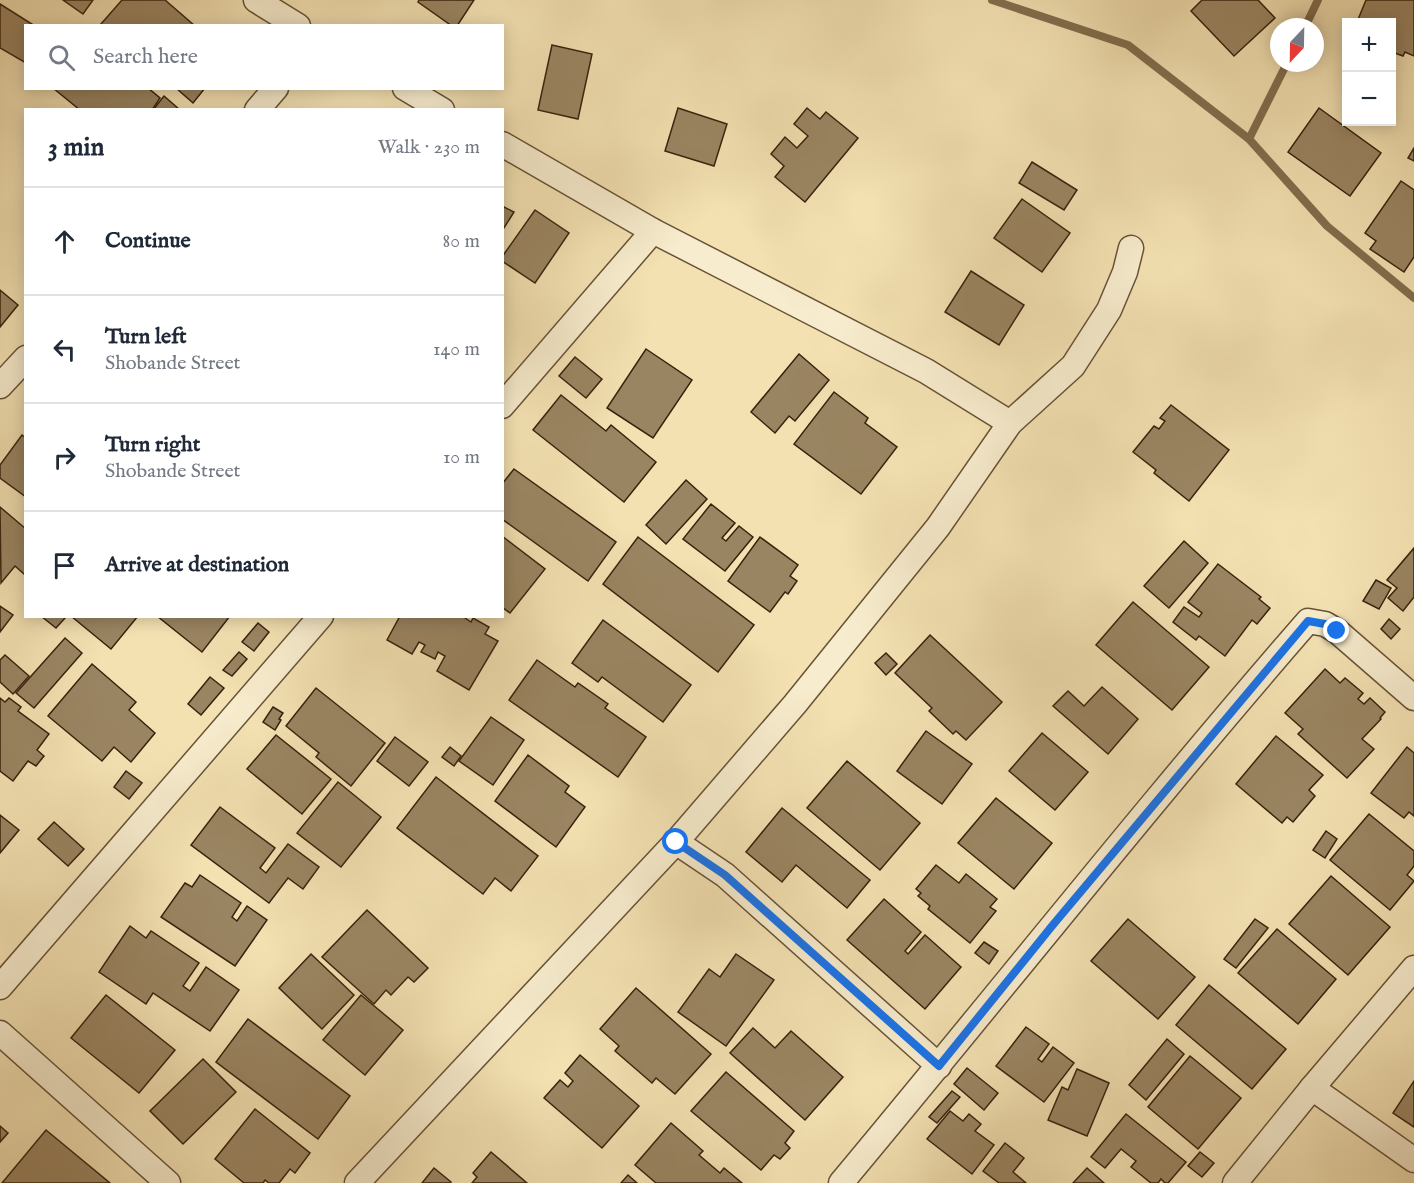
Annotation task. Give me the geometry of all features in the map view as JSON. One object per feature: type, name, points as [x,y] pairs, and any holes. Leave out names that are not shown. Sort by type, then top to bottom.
[{"type":"street","points":[[256,0],[295,24]]},
{"type":"street","points":[[259,108],[274,90]]},
{"type":"street","points":[[408,90],[439,108]]},
{"type":"street","points":[[504,145],[653,231],[926,370],[1010,423]]},
{"type":"street","points":[[504,404],[653,231]]},
{"type":"street","points":[[357,1183],[676,842],[795,704],[938,527],[1010,423],[1073,366],[1109,310],[1125,272],[1131,248]]},
{"type":"street","points":[[0,386],[24,360]]},
{"type":"street","points":[[0,987],[319,618]]},
{"type":"street","points":[[841,1183],[1052,926],[1308,621],[1325,624],[1337,631],[1414,698]]},
{"type":"street","points":[[676,842],[725,875],[939,1066]]},
{"type":"street","points":[[1235,1183],[1414,968]]},
{"type":"street","points":[[0,1033],[168,1183]]},
{"type":"street","points":[[1312,1088],[1414,1160]]},
{"type":"building","points":[[63,0],[93,0],[83,14]]},
{"type":"building","points":[[122,0],[165,0],[193,24],[101,24]]},
{"type":"building","points":[[419,0],[474,0],[458,24],[449,24],[418,2]]},
{"type":"building","points":[[1202,0],[1258,0],[1275,18],[1270,18],[1270,23],[1234,56],[1191,11]]},
{"type":"building","points":[[1366,0],[1414,0],[1414,56],[1405,52],[1403,56],[1396,53],[1396,18],[1359,18]]},
{"type":"building","points":[[0,4],[32,24],[24,24],[24,62],[0,48]]},
{"type":"building","points":[[552,45],[592,54],[578,119],[538,110]]},
{"type":"building","points":[[55,90],[150,90],[160,98],[153,108],[78,108]]},
{"type":"building","points":[[178,90],[203,90],[193,103]]},
{"type":"building","points":[[164,96],[178,108],[155,108]]},
{"type":"building","points":[[678,108],[727,124],[714,166],[665,151]]},
{"type":"building","points":[[807,108],[820,119],[826,112],[858,138],[805,202],[775,177],[784,166],[771,154],[785,137],[797,148],[808,136],[794,124]]},
{"type":"building","points":[[1319,108],[1381,153],[1350,196],[1288,152]]},
{"type":"building","points":[[1414,148],[1414,161],[1408,158]]},
{"type":"building","points":[[1032,162],[1077,190],[1064,210],[1019,183]]},
{"type":"building","points":[[1401,181],[1414,190],[1414,257],[1404,272],[1370,249],[1376,241],[1365,233]]},
{"type":"building","points":[[1022,199],[1070,233],[1042,272],[994,238]]},
{"type":"building","points":[[504,207],[514,212],[504,228]]},
{"type":"building","points":[[535,210],[569,233],[535,283],[504,262],[504,254]]},
{"type":"building","points":[[971,271],[1024,305],[999,345],[945,312]]},
{"type":"building","points":[[0,290],[18,305],[0,327]]},
{"type":"building","points":[[646,349],[692,380],[653,438],[607,408]]},
{"type":"building","points":[[799,354],[829,380],[795,421],[789,416],[775,433],[751,412]]},
{"type":"building","points":[[575,357],[602,379],[586,398],[559,376]]},
{"type":"building","points":[[834,392],[868,418],[865,423],[897,447],[861,494],[794,444]]},
{"type":"building","points":[[561,395],[606,431],[611,425],[656,462],[624,502],[533,430]]},
{"type":"building","points":[[1171,405],[1229,450],[1189,501],[1154,473],[1156,470],[1133,452],[1154,426],[1159,429],[1165,421],[1160,418]]},
{"type":"building","points":[[22,435],[24,436],[24,496],[0,478],[0,465]]},
{"type":"building","points":[[514,469],[616,542],[588,581],[504,520],[504,482]]},
{"type":"building","points":[[686,480],[707,499],[666,544],[646,525]]},
{"type":"building","points":[[711,504],[735,523],[722,538],[726,541],[739,526],[753,537],[725,571],[683,539]]},
{"type":"building","points":[[0,507],[24,527],[24,574],[15,566],[1,583]]},
{"type":"building","points":[[638,537],[754,625],[718,672],[603,584]]},
{"type":"building","points":[[760,537],[798,565],[790,576],[797,581],[788,594],[785,592],[770,612],[728,581]]},
{"type":"building","points":[[504,538],[545,569],[510,613],[504,608]]},
{"type":"building","points":[[1184,541],[1208,563],[1169,608],[1144,586]]},
{"type":"building","points":[[1414,548],[1414,597],[1403,611],[1388,598],[1397,588],[1387,580]]},
{"type":"building","points":[[1218,564],[1261,597],[1259,599],[1270,608],[1257,624],[1252,620],[1225,656],[1199,636],[1196,640],[1173,622],[1184,607],[1199,617],[1202,613],[1188,602]]},
{"type":"building","points":[[1376,580],[1391,588],[1379,609],[1363,601]]},
{"type":"building","points":[[1133,602],[1209,667],[1172,710],[1096,645]]},
{"type":"building","points":[[0,606],[13,615],[0,632]]},
{"type":"building","points":[[44,618],[65,618],[56,628]]},
{"type":"building","points":[[73,618],[136,618],[111,649]]},
{"type":"building","points":[[160,618],[228,618],[202,652]]},
{"type":"building","points":[[399,618],[465,618],[471,622],[473,618],[489,627],[485,634],[498,641],[469,690],[437,671],[445,656],[438,652],[435,659],[421,652],[425,645],[419,642],[412,654],[387,640]]},
{"type":"building","points":[[1389,619],[1400,629],[1391,639],[1381,629]]},
{"type":"building","points":[[603,620],[691,685],[663,722],[602,677],[598,682],[572,663]]},
{"type":"building","points":[[258,623],[269,632],[254,651],[242,642]]},
{"type":"building","points":[[930,635],[1002,702],[966,740],[956,731],[953,734],[929,711],[932,708],[895,673]]},
{"type":"building","points":[[65,638],[82,653],[34,708],[16,693]]},
{"type":"building","points":[[239,652],[247,659],[232,676],[223,670]]},
{"type":"building","points":[[886,653],[897,664],[886,675],[875,663]]},
{"type":"building","points":[[5,655],[29,676],[13,694],[0,682],[0,660]]},
{"type":"building","points":[[537,660],[575,687],[578,683],[608,704],[605,708],[646,737],[618,777],[509,700]]},
{"type":"building","points":[[92,664],[136,702],[129,710],[155,733],[131,762],[114,747],[102,761],[48,716]]},
{"type":"building","points":[[1325,669],[1340,683],[1345,678],[1363,693],[1358,699],[1364,704],[1370,698],[1385,712],[1362,739],[1374,749],[1347,778],[1298,734],[1303,729],[1285,713]]},
{"type":"building","points":[[210,677],[224,688],[201,715],[188,704]]},
{"type":"building","points":[[1102,687],[1138,719],[1108,754],[1053,706],[1068,691],[1084,706]]},
{"type":"building","points":[[316,688],[385,743],[351,786],[316,757],[319,753],[286,726]]},
{"type":"building","points":[[0,698],[5,702],[9,698],[21,707],[18,711],[49,734],[37,750],[44,756],[36,766],[28,761],[13,781],[0,771]]},
{"type":"building","points":[[273,707],[283,713],[275,730],[263,722]]},
{"type":"building","points":[[491,717],[524,740],[493,785],[459,761]]},
{"type":"building","points":[[926,731],[972,764],[942,804],[897,771]]},
{"type":"building","points":[[1042,733],[1088,772],[1055,810],[1009,771]]},
{"type":"building","points":[[276,735],[331,779],[302,814],[247,769]]},
{"type":"building","points":[[1276,736],[1323,775],[1309,790],[1315,796],[1293,822],[1287,817],[1282,823],[1236,784]]},
{"type":"building","points":[[395,737],[428,762],[409,786],[377,761]]},
{"type":"building","points":[[450,747],[461,756],[454,766],[442,757]]},
{"type":"building","points":[[1407,747],[1414,753],[1414,816],[1409,812],[1404,818],[1371,793]]},
{"type":"building","points":[[528,755],[569,786],[565,792],[585,807],[556,847],[495,801]]},
{"type":"building","points":[[847,761],[920,823],[880,870],[807,808]]},
{"type":"building","points":[[126,771],[142,783],[129,799],[114,787]]},
{"type":"building","points":[[436,777],[538,856],[511,891],[495,878],[483,894],[397,828]]},
{"type":"building","points":[[338,782],[381,817],[341,867],[297,833]]},
{"type":"building","points":[[996,798],[1052,843],[1014,889],[958,843]]},
{"type":"building","points":[[220,807],[275,848],[260,868],[266,873],[288,844],[319,867],[303,889],[288,878],[269,903],[191,845]]},
{"type":"building","points":[[782,808],[870,880],[847,908],[796,865],[782,882],[746,852]]},
{"type":"building","points":[[1369,814],[1414,851],[1414,866],[1407,875],[1414,881],[1390,910],[1330,860]]},
{"type":"building","points":[[0,815],[19,830],[0,853]]},
{"type":"building","points":[[54,822],[84,849],[68,866],[38,839]]},
{"type":"building","points":[[1326,831],[1337,839],[1325,858],[1313,850]]},
{"type":"building","points":[[936,865],[959,883],[966,874],[997,899],[990,907],[996,911],[970,943],[928,909],[930,906],[918,896],[921,893],[916,889]]},
{"type":"building","points":[[200,875],[241,903],[232,917],[237,921],[247,906],[267,920],[235,966],[161,917],[185,883],[192,887]]},
{"type":"building","points":[[1331,876],[1390,927],[1348,975],[1289,924]]},
{"type":"building","points":[[884,899],[921,932],[905,951],[908,954],[925,935],[961,967],[925,1009],[847,940]]},
{"type":"building","points":[[367,910],[428,968],[414,982],[408,977],[391,995],[386,990],[374,1004],[322,957]]},
{"type":"building","points":[[1128,919],[1195,977],[1158,1019],[1091,961]]},
{"type":"building","points":[[1255,919],[1268,928],[1236,968],[1224,959]]},
{"type":"building","points":[[130,926],[146,938],[151,931],[199,963],[183,986],[190,991],[206,967],[239,990],[210,1031],[153,993],[146,1004],[99,972]]},
{"type":"building","points":[[1277,929],[1336,979],[1298,1024],[1238,973]]},
{"type":"building","points":[[984,942],[998,951],[989,964],[975,953]]},
{"type":"building","points":[[311,954],[354,995],[322,1029],[279,988]]},
{"type":"building","points":[[736,954],[774,980],[726,1046],[678,1012],[709,969],[720,977]]},
{"type":"building","points":[[1209,985],[1286,1049],[1252,1089],[1176,1025]]},
{"type":"building","points":[[636,988],[711,1054],[675,1094],[656,1078],[652,1083],[615,1051],[619,1046],[600,1029]]},
{"type":"building","points":[[106,995],[175,1050],[139,1093],[71,1038]]},
{"type":"building","points":[[361,995],[403,1030],[365,1075],[323,1040]]},
{"type":"building","points":[[248,1019],[350,1096],[318,1139],[216,1062]]},
{"type":"building","points":[[1026,1027],[1049,1044],[1038,1059],[1042,1062],[1053,1047],[1074,1063],[1044,1102],[996,1066]]},
{"type":"building","points":[[753,1028],[775,1048],[791,1031],[843,1077],[805,1120],[730,1053]]},
{"type":"building","points":[[1167,1039],[1184,1054],[1146,1100],[1129,1085]]},
{"type":"building","points":[[580,1055],[639,1106],[602,1148],[544,1098],[560,1080],[568,1087],[573,1081],[565,1073]]},
{"type":"building","points":[[1190,1056],[1241,1098],[1198,1149],[1148,1107]]},
{"type":"building","points":[[203,1059],[236,1092],[183,1144],[150,1111]]},
{"type":"building","points":[[967,1068],[998,1093],[984,1110],[954,1084]]},
{"type":"building","points":[[1077,1069],[1109,1083],[1087,1136],[1048,1120],[1062,1087],[1068,1090]]},
{"type":"building","points":[[726,1072],[794,1131],[785,1143],[790,1148],[780,1159],[774,1155],[761,1170],[691,1111]]},
{"type":"building","points":[[1414,1081],[1414,1127],[1393,1113]]},
{"type":"building","points":[[952,1091],[960,1097],[937,1123],[929,1117]]},
{"type":"building","points":[[255,1109],[310,1153],[295,1173],[290,1169],[279,1183],[269,1183],[265,1180],[263,1183],[244,1183],[215,1159]]},
{"type":"building","points":[[950,1111],[963,1121],[969,1114],[981,1124],[975,1131],[994,1145],[972,1174],[927,1139]]},
{"type":"building","points":[[1126,1114],[1186,1162],[1168,1183],[1161,1179],[1158,1183],[1151,1183],[1131,1167],[1136,1161],[1121,1149],[1105,1168],[1091,1157]]},
{"type":"building","points":[[671,1123],[703,1151],[699,1155],[720,1173],[724,1168],[742,1183],[656,1183],[635,1165]]},
{"type":"building","points":[[0,1126],[8,1133],[0,1142]]},
{"type":"building","points":[[46,1130],[110,1183],[2,1183]]},
{"type":"building","points":[[1005,1143],[1024,1158],[1013,1172],[1026,1183],[999,1183],[983,1171]]},
{"type":"building","points":[[491,1152],[527,1183],[472,1183],[477,1177],[473,1173]]},
{"type":"building","points":[[1200,1152],[1214,1163],[1202,1177],[1188,1166]]},
{"type":"building","points":[[434,1168],[451,1182],[422,1183]]},
{"type":"building","points":[[1087,1168],[1104,1183],[1073,1183]]},
{"type":"building","points":[[628,1175],[637,1183],[621,1183]]},
{"type":"waterway","points":[[992,0],[1128,45],[1249,139],[1327,226],[1414,298]]},
{"type":"waterway","points":[[1309,18],[1318,0]]},
{"type":"waterway","points":[[1249,139],[1282,72]]},
{"type":"route","points":[[676,842],[725,875],[939,1066],[1052,926],[1308,621],[1325,624],[1337,631]]}]
